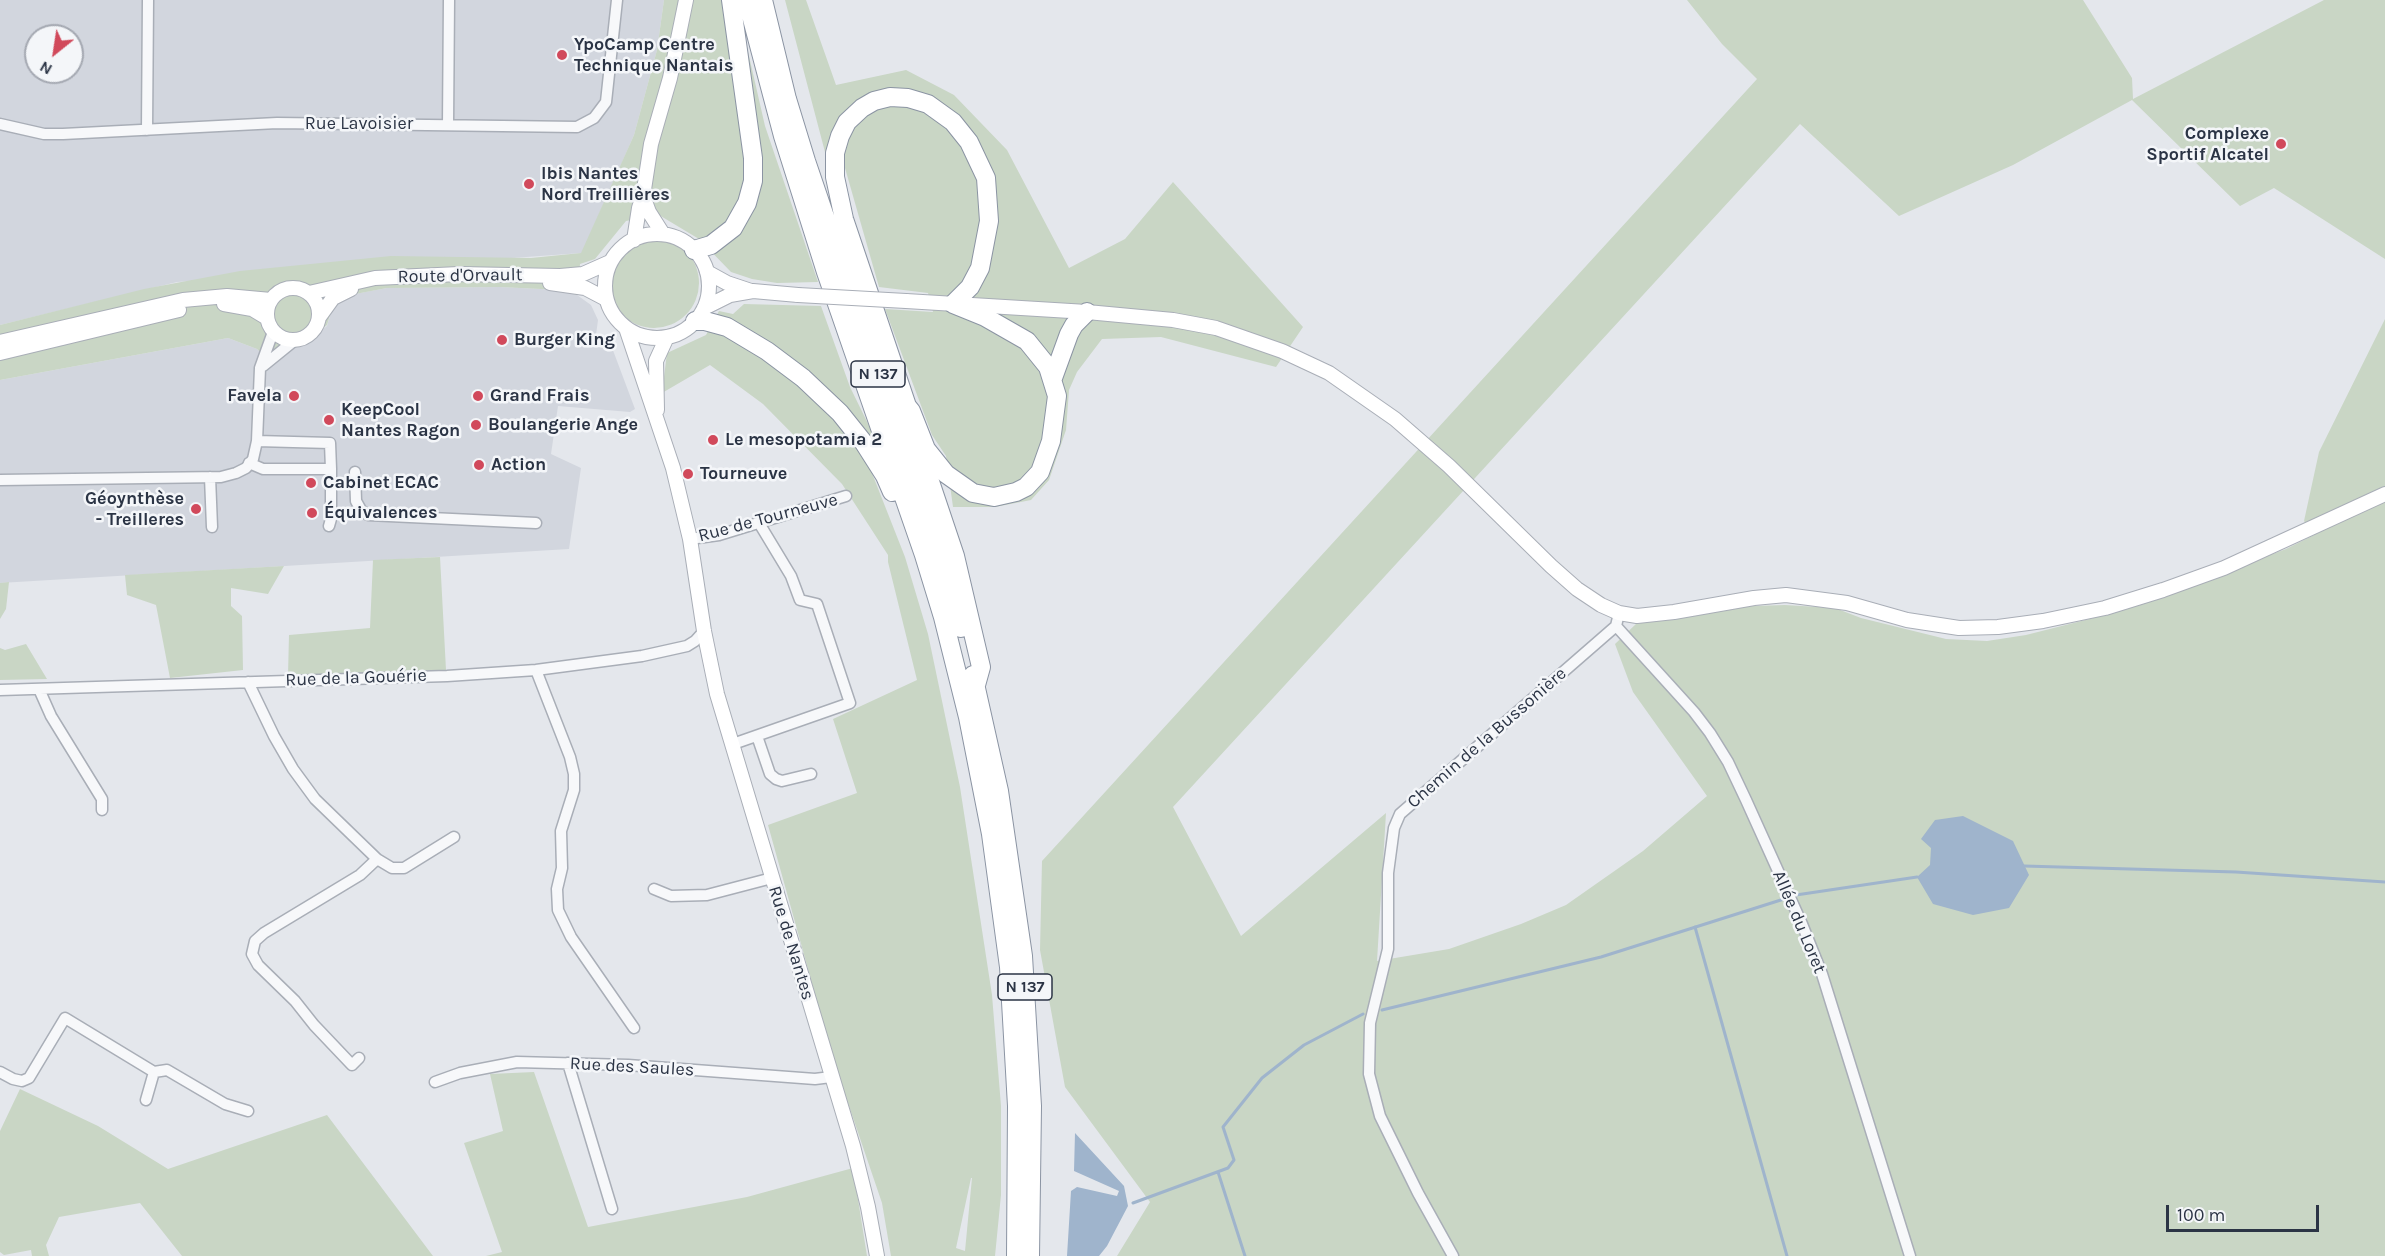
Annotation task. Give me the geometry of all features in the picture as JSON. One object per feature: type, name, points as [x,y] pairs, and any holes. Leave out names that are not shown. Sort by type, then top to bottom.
[{"type":"highway","points":[[694,250],[711,245],[733,228],[747,203],[753,181],[753,158],[731,0]]},
{"type":"highway","name":"N 137","points":[[747,0],[792,165],[932,581],[977,757],[1005,929],[1017,1077],[1016,1256]]},
{"type":"highway","name":"N 137","points":[[763,0],[787,99],[818,198],[936,545],[976,686],[999,791],[1023,956],[1032,1116],[1030,1256]]},
{"type":"highway","points":[[778,62],[790,76],[839,220],[907,406],[907,413],[949,539],[968,606],[981,667],[976,686]]},
{"type":"highway","points":[[880,329],[839,201],[835,169],[836,153],[843,128],[856,112],[874,101],[899,97],[928,104],[953,122],[969,142],[986,178],[989,200],[987,240],[976,277],[953,304],[985,317],[1026,341],[1043,358],[1053,378],[1057,396],[1051,441],[1040,472],[1026,487],[994,497],[973,493],[946,474],[926,448],[907,406]]},
{"type":"highway","points":[[1053,378],[1069,334],[1074,325],[1087,312]]},
{"type":"highway","points":[[699,315],[741,334],[803,378],[840,413],[870,451],[885,476],[901,511],[920,569],[932,581]]},
{"type":"street","points":[[147,130],[148,0]]},
{"type":"street","points":[[448,125],[449,0]]},
{"type":"street","name":"Rue Lavoisier","points":[[0,124],[44,134],[277,123],[577,127],[594,118],[606,102],[617,0]]},
{"type":"street","points":[[680,0],[681,17]]},
{"type":"street","points":[[634,240],[651,144],[670,78],[686,0]]},
{"type":"street","points":[[643,196],[653,220],[663,234]]},
{"type":"street","points":[[699,315],[708,296],[707,272],[694,250],[675,237],[652,234],[634,240],[623,246],[610,262],[605,286],[606,299],[611,313],[626,328],[644,336],[667,337],[677,334],[699,315],[730,295],[753,291]]},
{"type":"street","name":"Route d'Orvault","points":[[309,293],[375,278],[459,274],[583,274],[610,262]]},
{"type":"street","points":[[707,272],[727,284],[753,291],[1087,312],[1173,320],[1216,328],[1282,351],[1329,373],[1395,419],[1449,466],[1551,566],[1618,620],[1786,595],[1847,603],[1907,620],[1959,628],[1998,627],[2043,621],[2105,608],[2183,583],[2276,545],[2385,494]]},
{"type":"street","name":"Route d'Orvault","points":[[320,316],[333,298],[352,288],[393,281],[562,284],[585,288],[606,299]]},
{"type":"street","points":[[293,288],[309,293],[319,307],[320,316],[314,332],[307,337],[295,340],[282,338],[273,332],[267,318],[271,300],[284,290],[293,288]]},
{"type":"street","points":[[0,342],[183,300],[227,296],[271,300]]},
{"type":"street","points":[[0,353],[202,306],[222,304],[252,309],[267,318]]},
{"type":"street","points":[[626,328],[646,393],[657,418]]},
{"type":"street","points":[[0,480],[210,477],[236,473],[253,459],[257,441],[260,368],[273,332]]},
{"type":"street","points":[[657,418],[656,361],[667,337]]},
{"type":"street","points":[[260,368],[295,340]]},
{"type":"street","name":"Rue de Nantes","points":[[657,418],[673,468],[690,539],[704,631],[717,694],[831,1077],[868,1207],[877,1256]]},
{"type":"street","points":[[257,441],[330,442],[331,519],[328,526]]},
{"type":"street","points":[[249,463],[263,469],[331,469]]},
{"type":"street","points":[[355,472],[356,501],[361,510],[368,515],[536,523]]},
{"type":"street","points":[[210,477],[212,527]]},
{"type":"street","name":"Rue de Tourneuve","points":[[690,539],[719,535],[846,496]]},
{"type":"street","points":[[733,744],[850,703],[817,604],[800,600],[791,576],[759,523]]},
{"type":"street","name":"Chemin de la Bussonière","points":[[1453,1256],[1418,1193],[1380,1116],[1369,1074],[1370,1023],[1388,949],[1388,873],[1394,828],[1400,814],[1618,620]]},
{"type":"street","name":"Allée du Loret","points":[[1618,620],[1710,733],[1728,762],[1746,800],[1822,974],[1910,1256]]},
{"type":"street","name":"Rue de la Gouérie","points":[[0,690],[447,676],[536,670],[642,656],[687,646],[704,631]]},
{"type":"street","points":[[536,670],[570,757],[574,774],[574,790],[561,831],[562,868],[557,888],[558,910],[571,937],[634,1028]]},
{"type":"street","points":[[248,682],[293,769],[315,799],[377,859],[392,868],[404,868],[454,837]]},
{"type":"street","points":[[39,689],[51,716],[102,799],[102,810]]},
{"type":"street","points":[[757,736],[770,774],[776,779],[782,781],[811,774]]},
{"type":"street","points":[[358,1058],[352,1065],[314,1025],[296,1001],[258,964],[252,954],[255,941],[264,933],[360,875],[377,859]]},
{"type":"street","points":[[654,889],[671,896],[707,895],[772,878]]},
{"type":"street","points":[[0,1072],[22,1081],[29,1078],[65,1018],[154,1072],[167,1070],[225,1104],[248,1111]]},
{"type":"street","name":"Rue des Saules","points":[[435,1082],[460,1073],[517,1062],[628,1065],[815,1078],[831,1077]]},
{"type":"street","points":[[568,1063],[612,1209]]},
{"type":"street","points":[[146,1100],[154,1072]]},
{"type":"shaded area","points":[[0,0],[664,0],[657,50],[634,135],[582,253],[177,282],[0,325]]},
{"type":"shaded area","points":[[500,287],[561,290],[577,295],[591,305],[598,320],[596,335],[611,345],[635,409],[630,412],[558,406],[551,454],[581,468],[569,549],[0,583],[0,380],[228,338],[257,349],[273,362],[289,346],[303,345],[327,326],[332,309],[349,295],[387,288]]},
{"type":"green space","points":[[664,0],[722,0],[727,33],[746,43],[765,126],[818,282],[777,283],[752,279],[731,272],[699,239],[659,215],[626,221],[595,259],[580,264],[577,295],[561,290],[500,287],[387,288],[350,295],[332,309],[327,325],[303,345],[289,346],[272,362],[257,349],[228,338],[0,380],[0,325],[144,289],[240,271],[391,256],[531,258],[581,253],[634,135],[657,50]]},
{"type":"green space","points":[[785,0],[806,0],[836,85],[906,70],[954,95],[1007,150],[1069,268],[1125,239],[1173,182],[1303,327],[1276,367],[1161,337],[1102,339],[1077,372],[1069,390],[1066,430],[1049,480],[1031,500],[995,507],[953,507],[946,456],[932,435],[885,309],[933,312],[928,293],[879,287],[845,168],[825,152]]},
{"type":"green space","points":[[1687,0],[2083,0],[2132,78],[2133,99],[2324,0],[2385,0],[2385,259],[2274,188],[2240,206],[2132,100],[2013,165],[1899,216],[1800,124],[1173,807],[1241,936],[1386,813],[1377,961],[1449,949],[1521,924],[1566,905],[1643,851],[1707,796],[1633,692],[1615,644],[1636,624],[1722,607],[1785,605],[1835,608],[1861,618],[1946,639],[1987,641],[2026,635],[2117,612],[2286,549],[2314,535],[2304,521],[2319,452],[2385,319],[2385,1256],[1117,1256],[1150,1202],[1065,1087],[1040,950],[1042,861],[1757,79],[1722,44]]},
{"type":"green space","points":[[654,238],[671,241],[686,251],[696,266],[699,283],[696,300],[686,315],[671,325],[654,328],[637,325],[622,315],[612,300],[609,283],[612,266],[622,251],[637,241]]},
{"type":"green space","points":[[744,304],[821,306],[850,387],[876,440],[868,463],[905,557],[928,634],[960,787],[992,995],[1001,1106],[1001,1195],[995,1256],[891,1256],[882,1203],[833,1059],[768,825],[857,793],[833,719],[917,680],[888,555],[842,484],[763,404],[710,365],[662,393],[667,353],[706,335],[719,311],[733,314]],"holes":[[[972,1178],[965,1251],[956,1248]]]},
{"type":"green space","points":[[440,557],[446,670],[288,675],[289,635],[370,628],[373,560]]},
{"type":"green space","points":[[284,566],[268,594],[231,588],[231,606],[242,616],[243,670],[170,678],[156,605],[127,595],[125,575]]},
{"type":"green space","points":[[9,582],[6,609],[0,619],[0,583]]},
{"type":"green space","points":[[26,644],[47,679],[0,680],[0,648],[5,650]]},
{"type":"green space","points":[[534,1072],[588,1227],[747,1197],[853,1168],[867,1256],[486,1256],[502,1252],[464,1143],[503,1131],[490,1074]]},
{"type":"green space","points":[[20,1089],[98,1126],[168,1169],[327,1115],[433,1256],[182,1256],[140,1203],[59,1217],[46,1245],[49,1256],[32,1256],[31,1250],[4,1255],[0,1252],[0,1131]]},
{"type":"water","points":[[1963,816],[2013,841],[2029,875],[2009,908],[1973,915],[1933,904],[1917,877],[1930,865],[1931,848],[1921,839],[1935,820]]},
{"type":"water","points":[[1075,1133],[1124,1186],[1128,1206],[1107,1246],[1099,1256],[1067,1256],[1071,1191],[1077,1187],[1117,1196],[1119,1191],[1074,1171]]},
{"type":"waterway","points":[[2024,866],[2236,872],[2385,882]]},
{"type":"waterway","points":[[1796,895],[1917,877]]},
{"type":"waterway","points":[[1382,1010],[1601,957],[1784,899]]},
{"type":"waterway","points":[[1695,927],[1787,1256]]},
{"type":"waterway","points":[[1133,1203],[1228,1168],[1234,1160],[1223,1127],[1262,1078],[1304,1045],[1363,1014]]},
{"type":"waterway","points":[[1218,1172],[1245,1256]]},
{"type":"place","name":"YpoCamp Centre Technique Nantais","points":[[562,55]]},
{"type":"place","name":"Complexe Sportif Alcatel","points":[[2281,144]]},
{"type":"place","name":"Ibis Nantes Nord Treillières","points":[[529,184]]},
{"type":"place","name":"Burger King","points":[[502,340]]},
{"type":"place","name":"Favela","points":[[294,396]]},
{"type":"place","name":"Grand Frais","points":[[478,396]]},
{"type":"place","name":"KeepCool Nantes Ragon","points":[[329,420]]},
{"type":"place","name":"Boulangerie Ange","points":[[476,425]]},
{"type":"place","name":"Le mesopotamia 2","points":[[713,440]]},
{"type":"place","name":"Action","points":[[479,465]]},
{"type":"place","name":"Tourneuve","points":[[688,474]]},
{"type":"place","name":"Cabinet ECAC","points":[[311,483]]},
{"type":"place","name":"Géoynthèse - Treilleres","points":[[196,509]]},
{"type":"place","name":"Équivalences","points":[[312,513]]}]
